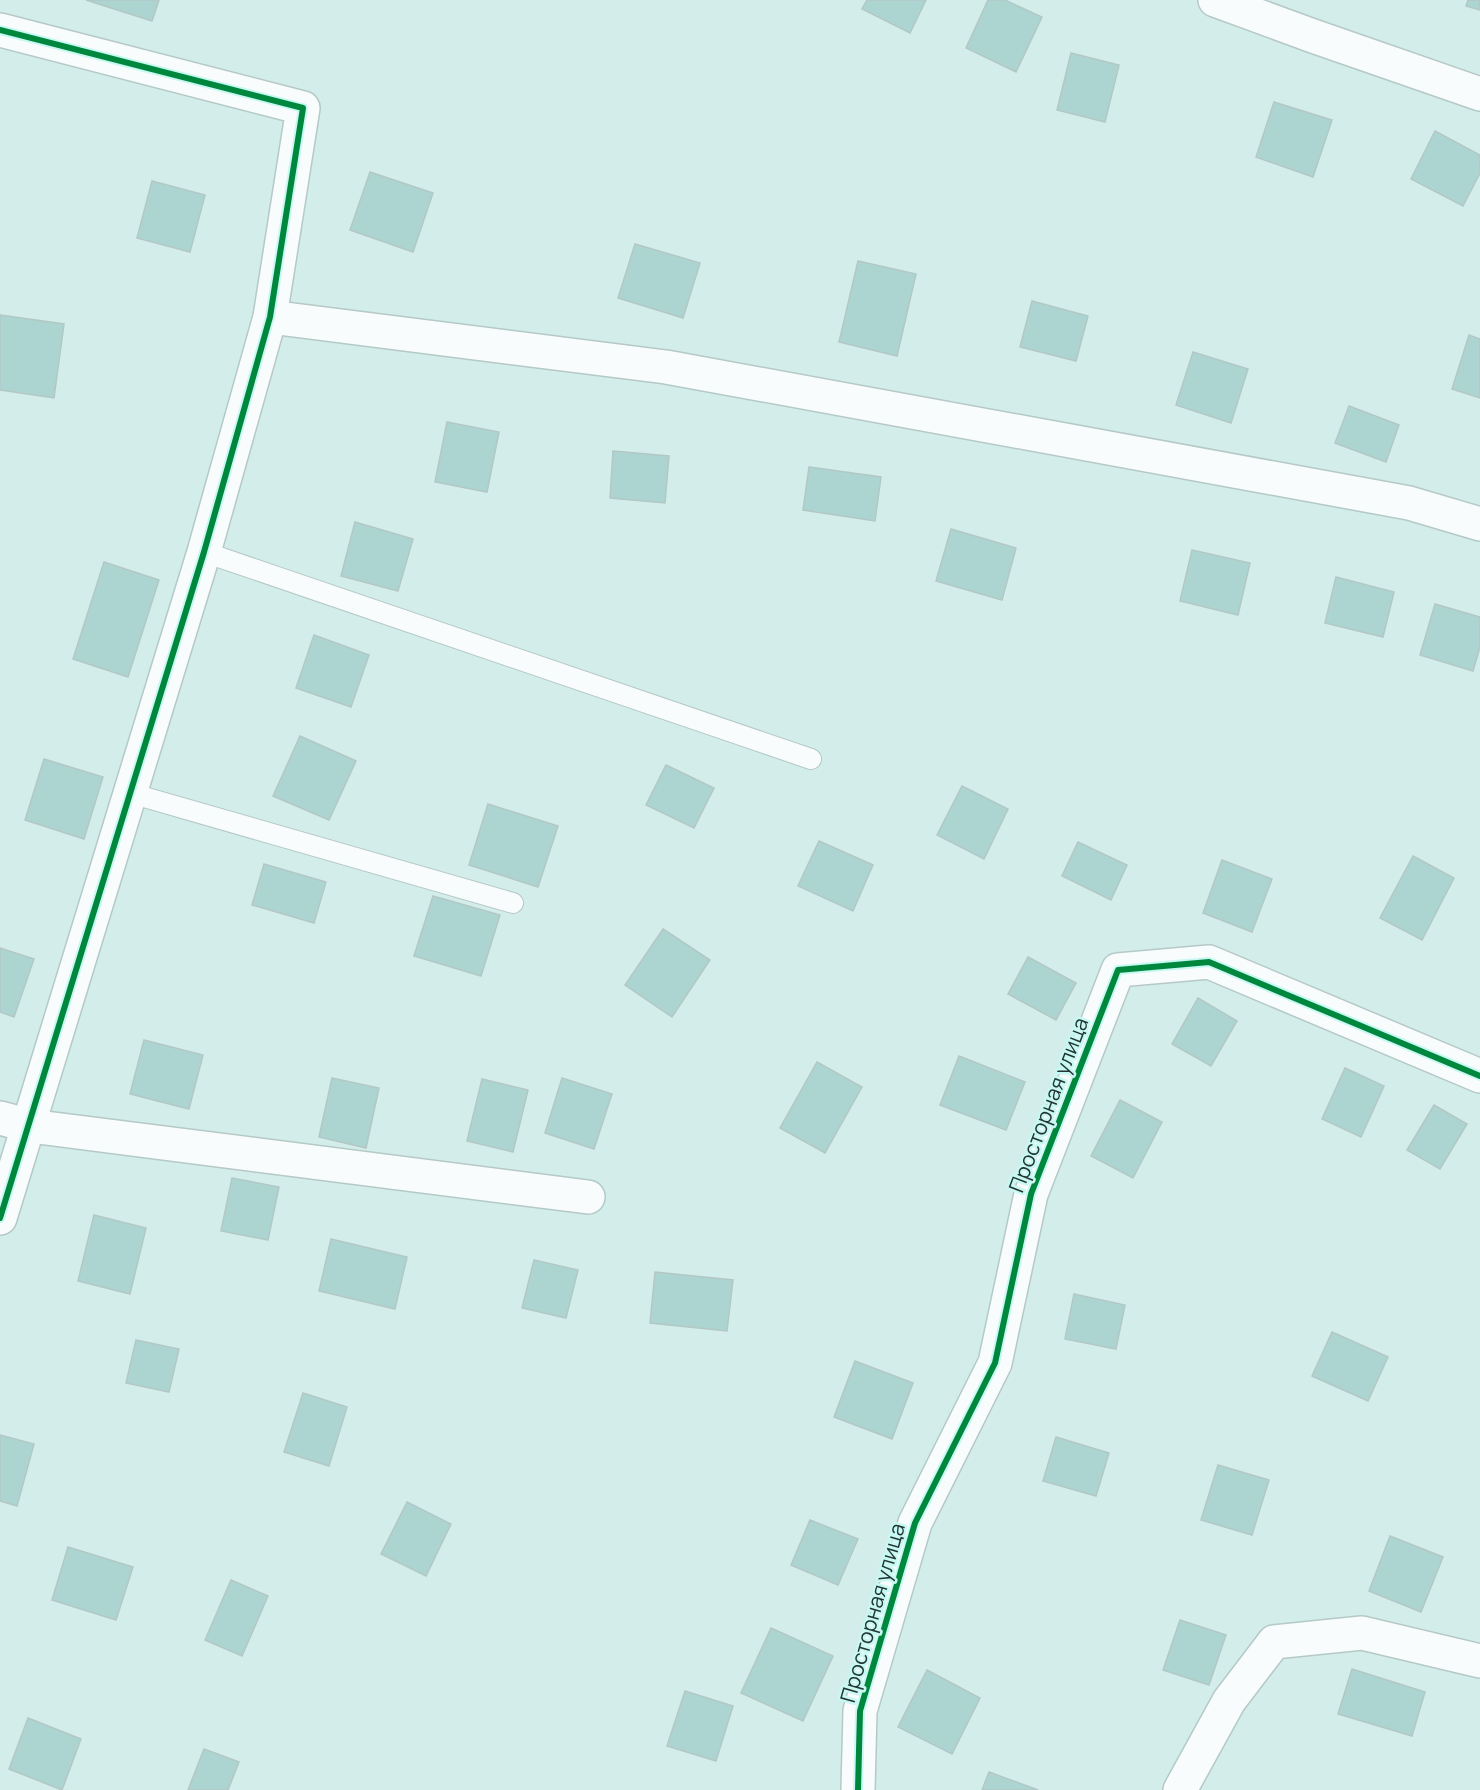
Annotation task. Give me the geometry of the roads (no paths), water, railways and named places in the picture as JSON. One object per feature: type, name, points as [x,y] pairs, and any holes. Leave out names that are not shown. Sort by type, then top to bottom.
[{"type":"street","points":[[1215,0],[1480,94]]},
{"type":"street","points":[[0,30],[303,108],[270,317],[204,552],[130,793],[15,1122],[0,1218]]},
{"type":"street","points":[[270,317],[666,367],[1409,503],[1480,525]]},
{"type":"street","name":"Просторная улица","points":[[858,1790],[860,1711],[915,1522],[995,1363],[1031,1194],[1118,970],[1209,962],[1480,1076]]},
{"type":"street","points":[[15,1122],[588,1197]]},
{"type":"street","points":[[1180,1790],[1228,1701],[1274,1642],[1362,1633],[1480,1661]]},
{"type":"lane","points":[[204,552],[811,759]]},
{"type":"lane","points":[[130,793],[513,903]]}]
